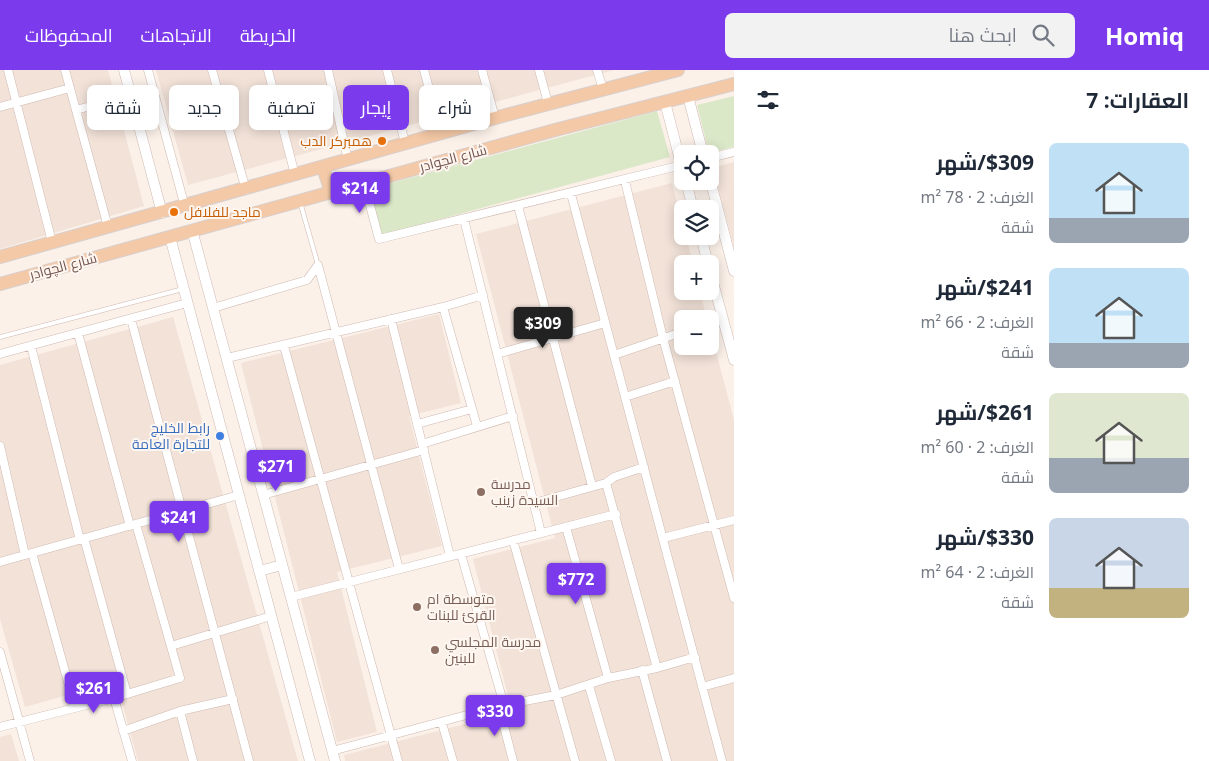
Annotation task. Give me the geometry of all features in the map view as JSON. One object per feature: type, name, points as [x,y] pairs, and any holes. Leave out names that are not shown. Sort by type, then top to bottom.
[{"type":"main road","name":"شارع الچوادر","points":[[1,254],[185,207],[658,72],[678,70]]},
{"type":"main road","name":"شارع الچوادر","points":[[0,284],[300,200],[734,84]]},
{"type":"main road","points":[[323,167],[331,192]]},
{"type":"street","points":[[8,70],[52,242]]},
{"type":"street","points":[[66,70],[108,227]]},
{"type":"street","points":[[124,70],[128,85]]},
{"type":"street","points":[[148,70],[185,207]]},
{"type":"street","points":[[212,70],[246,190]]},
{"type":"street","points":[[268,70],[295,175]]},
{"type":"street","points":[[328,70],[348,160]]},
{"type":"street","points":[[387,70],[405,143]]},
{"type":"street","points":[[424,70],[441,133]]},
{"type":"street","points":[[482,70],[495,118]]},
{"type":"street","points":[[539,70],[548,103]]},
{"type":"street","points":[[597,70],[603,89]]},
{"type":"street","points":[[0,107],[70,88]]},
{"type":"street","points":[[688,96],[701,145]]},
{"type":"street","points":[[665,102],[676,145]]},
{"type":"street","points":[[76,110],[87,107]]},
{"type":"street","points":[[140,130],[162,213]]},
{"type":"street","points":[[719,156],[734,152]]},
{"type":"street","points":[[364,183],[379,239],[674,168]]},
{"type":"street","points":[[625,181],[663,338],[734,598]]},
{"type":"street","points":[[713,190],[734,271]]},
{"type":"street","points":[[571,194],[722,761]]},
{"type":"street","points":[[518,206],[592,486]]},
{"type":"street","points":[[464,219],[541,533]]},
{"type":"street","points":[[192,230],[334,756],[391,735],[502,706],[556,695],[589,686],[608,678],[657,668],[695,657]]},
{"type":"street","points":[[170,237],[310,761]]},
{"type":"street","points":[[213,308],[307,280],[318,265]]},
{"type":"street","points":[[318,265],[399,569]]},
{"type":"street","points":[[227,358],[443,307],[483,295]]},
{"type":"street","points":[[718,300],[734,360]]},
{"type":"street","points":[[0,354],[187,303]]},
{"type":"street","points":[[443,307],[477,426]]},
{"type":"street","points":[[131,319],[249,761]]},
{"type":"street","points":[[391,319],[450,556]]},
{"type":"street","points":[[719,321],[723,320]]},
{"type":"street","points":[[498,354],[606,323]]},
{"type":"street","points":[[0,728],[114,698],[180,678],[133,525],[78,333]]},
{"type":"street","points":[[614,355],[674,335]]},
{"type":"street","points":[[31,346],[82,539],[127,694]]},
{"type":"street","points":[[284,346],[322,480],[347,582],[398,761]]},
{"type":"street","points":[[625,397],[675,380]]},
{"type":"street","points":[[417,424],[472,409]]},
{"type":"street","points":[[263,495],[372,465],[477,426],[513,416]]},
{"type":"street","points":[[0,446],[29,554],[75,707]]},
{"type":"street","points":[[534,504],[606,483],[614,477],[644,467]]},
{"type":"street","points":[[606,483],[657,668]]},
{"type":"street","points":[[0,562],[239,495]]},
{"type":"street","points":[[291,597],[616,514]]},
{"type":"street","points":[[663,538],[734,520]]},
{"type":"street","points":[[566,527],[608,678]]},
{"type":"street","points":[[513,540],[575,761]]},
{"type":"street","points":[[461,554],[502,706],[513,761]]},
{"type":"street","points":[[259,571],[282,565]]},
{"type":"street","points":[[171,646],[271,616]]},
{"type":"street","points":[[0,652],[30,761]]},
{"type":"street","points":[[642,670],[668,761]]},
{"type":"street","points":[[702,687],[734,678]]},
{"type":"street","points":[[589,686],[611,761]]},
{"type":"street","points":[[114,698],[132,761]]},
{"type":"street","points":[[123,731],[180,711],[232,700]]},
{"type":"street","points":[[180,711],[193,761]]},
{"type":"street","points":[[442,722],[453,761]]},
{"type":"lane","points":[[300,200],[318,265]]},
{"type":"lane","points":[[0,337],[184,288]]},
{"type":"shaded area","points":[[0,70],[108,70],[112,85],[87,85],[87,130],[124,130],[144,206],[0,249]]},
{"type":"shaded area","points":[[156,70],[614,70],[490,103],[490,85],[419,85],[419,123],[409,125],[409,85],[343,85],[343,130],[392,130],[188,185],[173,130],[239,130],[239,85],[169,85],[169,117]]},
{"type":"shaded area","points":[[734,162],[734,247],[719,190],[719,166]]},
{"type":"shaded area","points":[[672,183],[676,200],[674,200],[674,245],[688,245],[691,255],[674,255],[674,300],[702,300],[705,310],[674,310],[674,355],[717,355],[734,420],[734,761],[345,761],[344,755],[512,712],[473,559],[555,538],[476,234]]},
{"type":"shaded area","points":[[439,314],[461,403],[409,416],[442,546],[337,572],[377,732],[337,742],[241,363]]},
{"type":"shaded area","points":[[173,317],[298,761],[138,761],[116,681],[25,707],[0,619],[0,365]]},
{"type":"shaded area","points":[[11,734],[19,761],[0,761],[0,737]]},
{"type":"green space","points":[[734,96],[734,147],[719,151],[719,145],[707,145],[697,105]]},
{"type":"green space","points":[[657,111],[670,157],[382,235],[369,189]]},
{"type":"place","name":"همبركر الدب","points":[[382,141]]},
{"type":"place","name":"ماجد للفلافل","points":[[174,212]]},
{"type":"place","name":"رابط الخليج للتجارة العامة","points":[[220,436]]},
{"type":"place","name":"مدرسة السيدة زينب","points":[[481,492]]},
{"type":"place","name":"متوسطة ام القرئ للبنات","points":[[417,607]]},
{"type":"place","name":"مدرسة المجلسي للبنين","points":[[435,650]]}]
